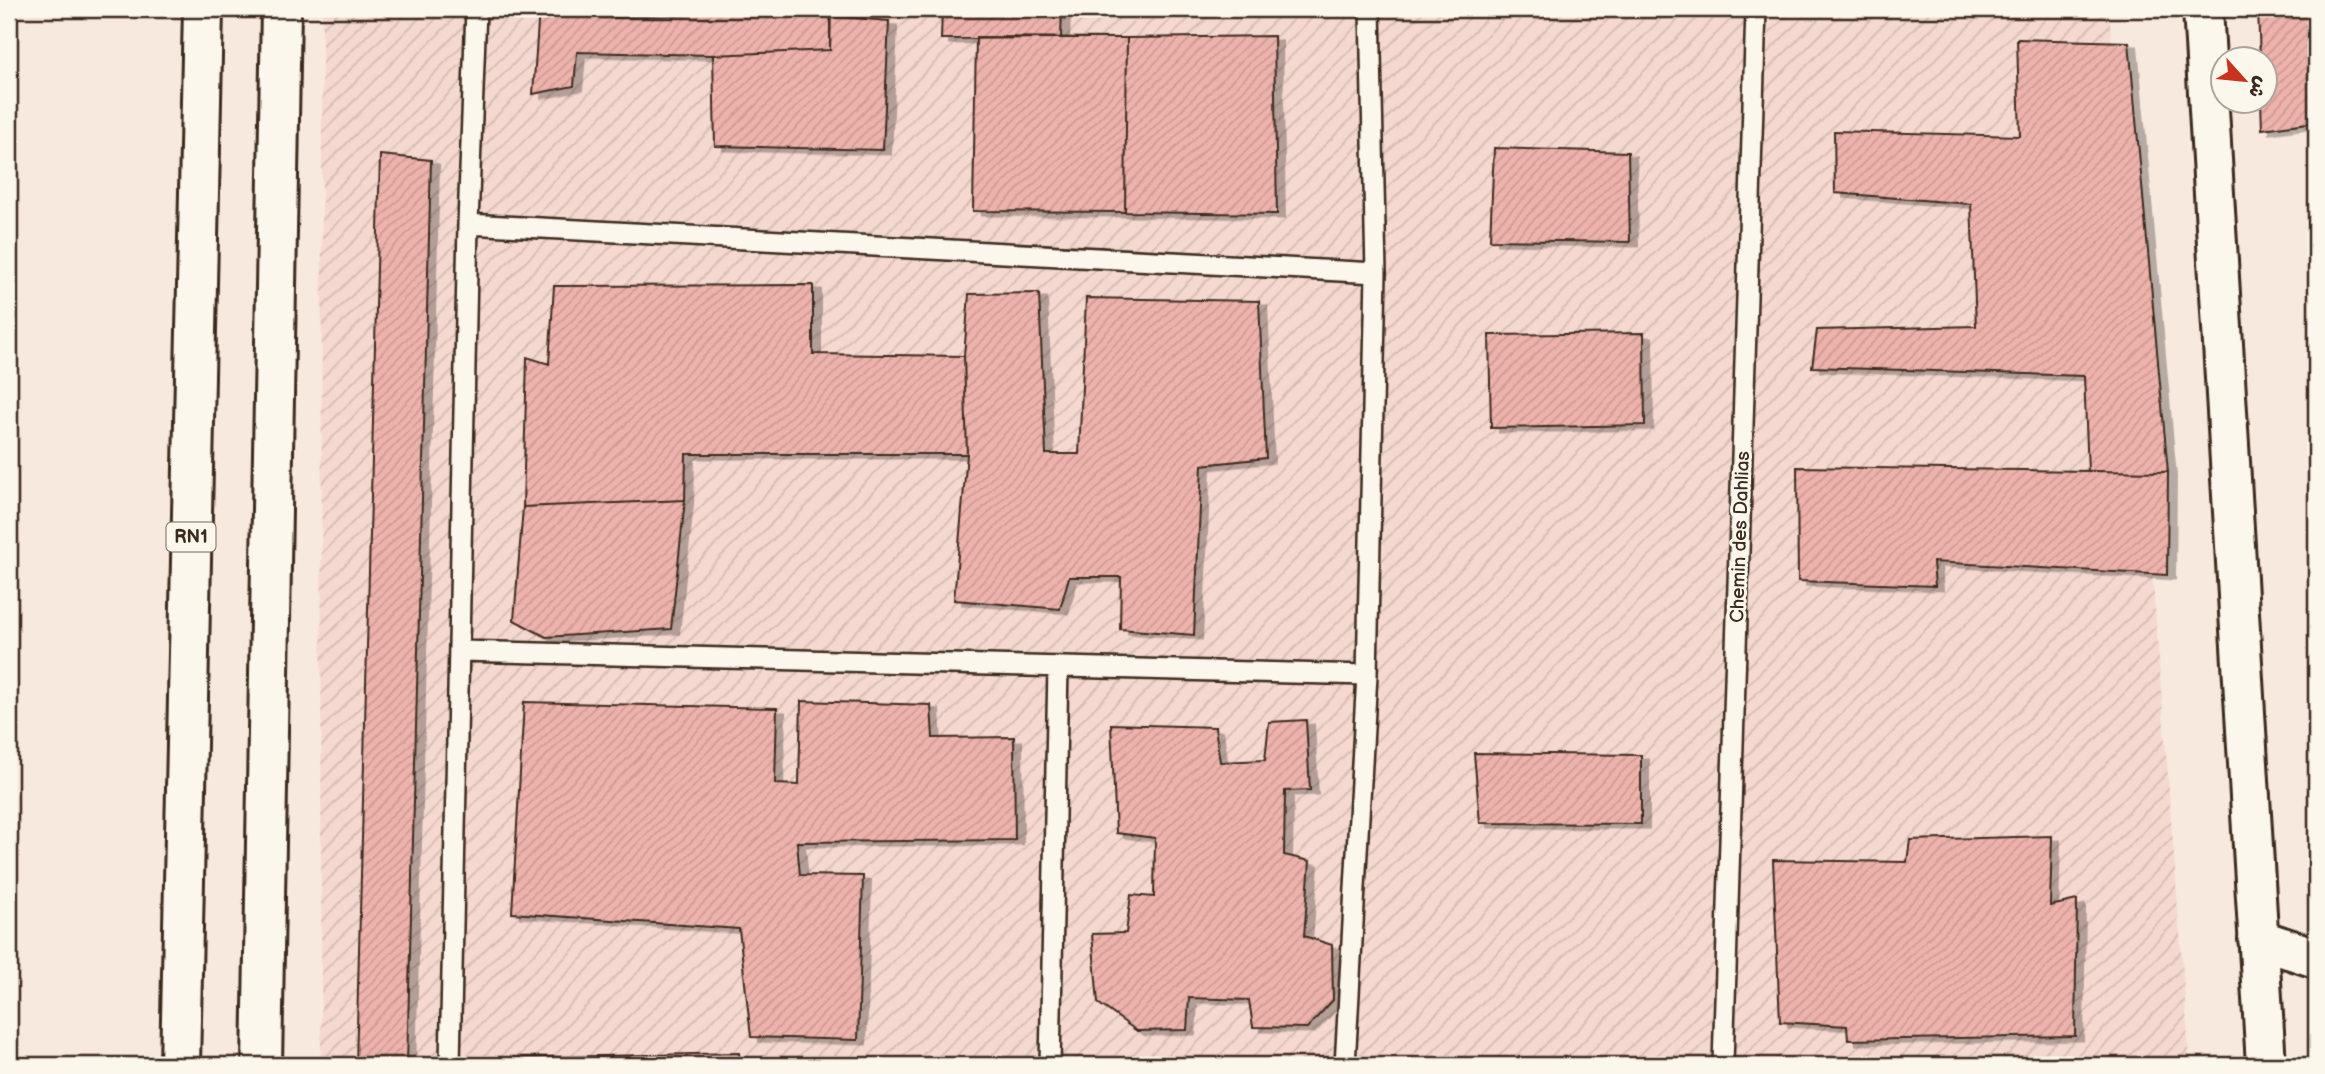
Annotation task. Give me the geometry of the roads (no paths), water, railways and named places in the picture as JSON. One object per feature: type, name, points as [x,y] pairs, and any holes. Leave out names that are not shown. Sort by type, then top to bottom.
[{"type":"main road","name":"RN1","points":[[180,1065],[203,9]]},
{"type":"main road","points":[[262,1065],[281,9]]},
{"type":"main road","points":[[2203,9],[2266,1065]]},
{"type":"main road","points":[[2258,940],[2316,958]]},
{"type":"lane","points":[[450,1065],[468,224],[476,9]]},
{"type":"lane","points":[[1345,1065],[1367,676],[1376,273],[1370,9]]},
{"type":"lane","name":"Chemin des Dahlias","points":[[1723,1065],[1756,9]]},
{"type":"lane","points":[[468,224],[1376,273]]},
{"type":"lane","points":[[460,651],[1367,676]]},
{"type":"lane","points":[[1050,1065],[1058,667]]}]
